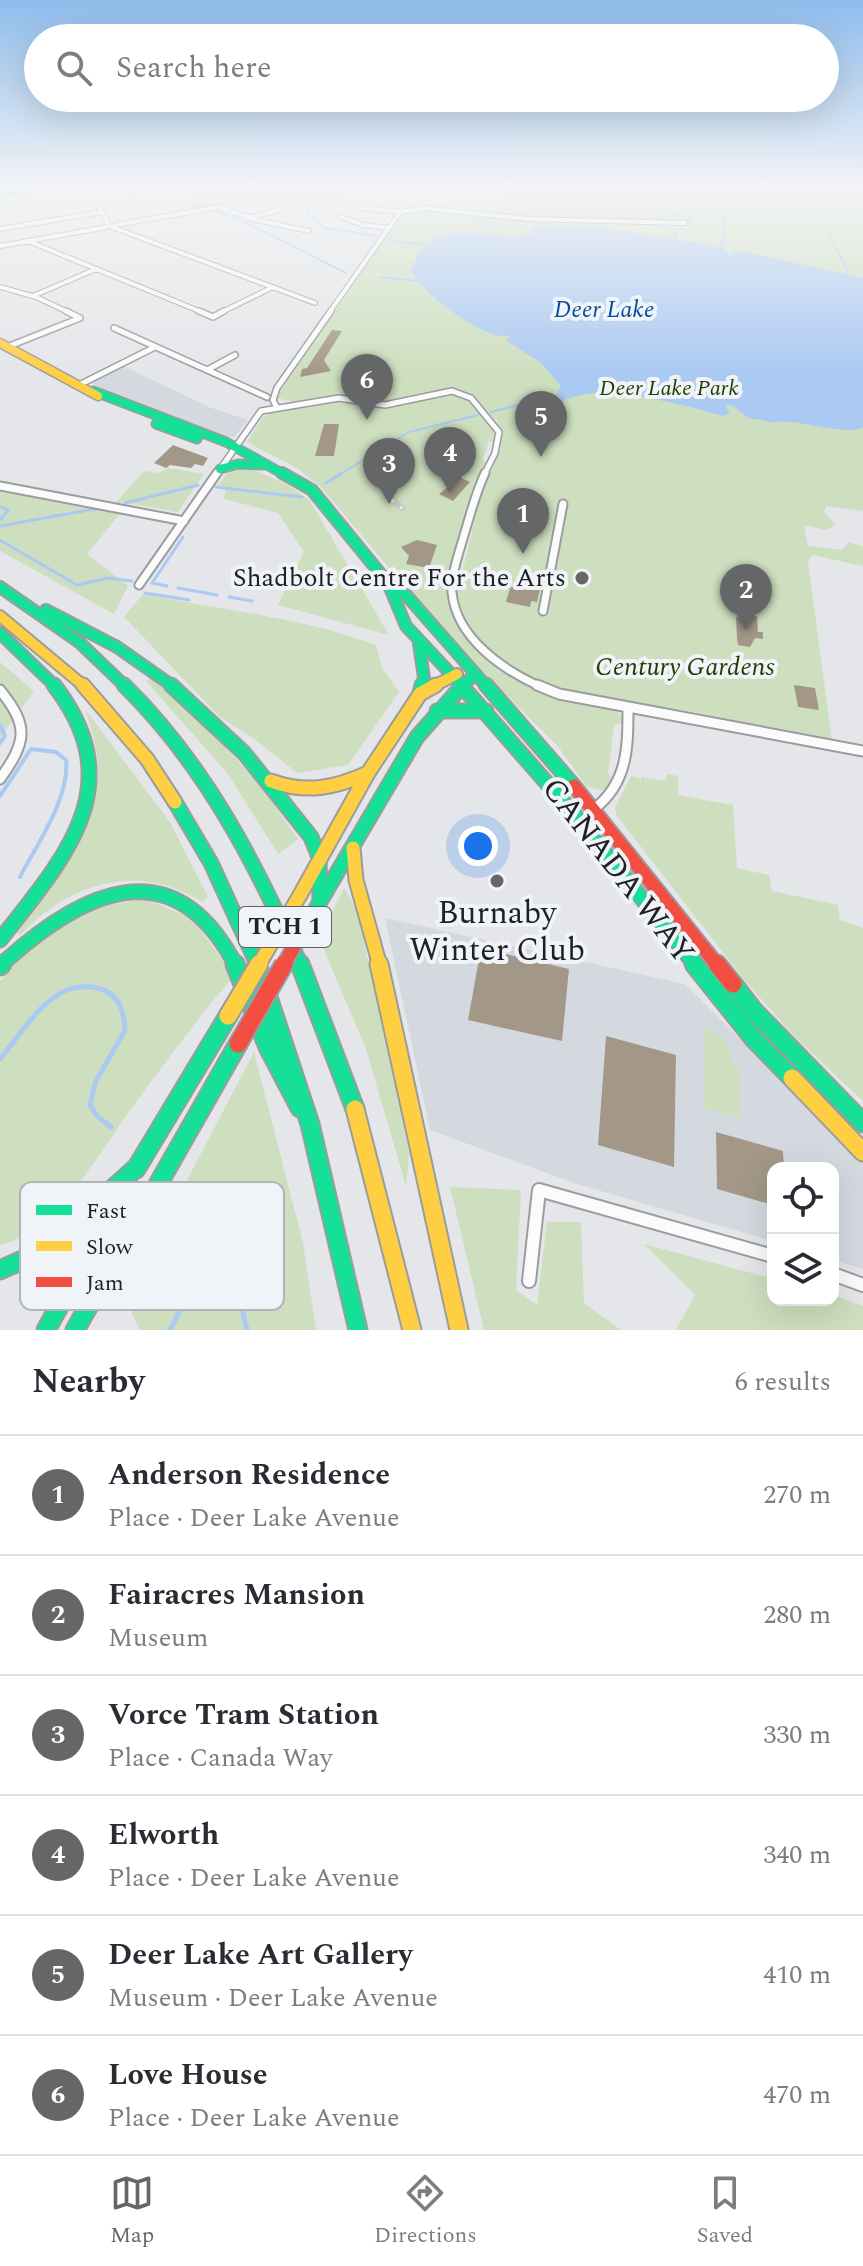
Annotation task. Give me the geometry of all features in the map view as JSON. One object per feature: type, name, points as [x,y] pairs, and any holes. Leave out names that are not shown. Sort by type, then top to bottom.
[{"type":"main road","name":"CANADA WAY","points":[[4,345],[170,429],[234,448],[271,465],[312,490],[388,583],[407,596],[470,673],[594,809],[745,1000],[863,1123]]},
{"type":"main road","points":[[220,469],[238,464],[271,465]]},
{"type":"main road","name":"CANADA WAY","points":[[388,583],[388,598],[419,644],[429,650],[530,759],[746,1030],[863,1152]]},
{"type":"main road","name":"TCH 1","points":[[0,587],[24,601],[109,666],[165,726],[209,785],[259,869],[323,1015],[374,1174],[412,1330]]},
{"type":"main road","points":[[24,601],[73,621],[173,686],[223,729],[269,779],[313,842],[319,861],[320,900]]},
{"type":"main road","name":"TCH 1","points":[[0,616],[57,659],[107,708],[171,790],[230,896],[273,1000],[317,1140],[358,1330]]},
{"type":"main road","points":[[0,633],[52,680],[78,713],[88,742],[91,772],[85,805],[67,848],[36,896],[0,940]]},
{"type":"main road","points":[[128,1182],[300,895],[368,773],[420,694],[424,678],[419,644]]},
{"type":"main road","points":[[420,694],[452,677],[470,673]]},
{"type":"main road","points":[[159,1182],[417,737],[470,673]]},
{"type":"main road","points":[[437,711],[462,708],[486,711]]},
{"type":"main road","points":[[269,779],[287,789],[309,793],[336,788],[368,773]]},
{"type":"main road","points":[[353,848],[354,872],[377,953],[459,1330]]},
{"type":"main road","points":[[0,966],[51,918],[85,898],[130,889],[170,895],[200,914],[225,946],[265,1039],[317,1140]]},
{"type":"main road","points":[[120,1182],[136,1168]]},
{"type":"main road","points":[[0,1270],[20,1261]]},
{"type":"main road","points":[[46,1330],[57,1310]]},
{"type":"main road","points":[[75,1330],[86,1310]]},
{"type":"street","points":[[52,251],[213,317],[273,287]]},
{"type":"street","points":[[178,251],[315,303]]},
{"type":"street","points":[[267,397],[277,388],[372,251]]},
{"type":"street","points":[[32,296],[96,269]]},
{"type":"street","points":[[0,287],[32,296],[80,318],[32,338],[4,345]]},
{"type":"street","points":[[114,328],[267,397],[272,406]]},
{"type":"street","points":[[81,384],[155,347]]},
{"type":"street","points":[[207,370],[235,355]]},
{"type":"street","points":[[272,406],[277,388]]},
{"type":"street","points":[[139,585],[258,413],[272,406],[308,405],[339,398],[385,405],[449,391],[471,398],[495,424],[499,437],[491,466],[478,490],[453,580],[455,603],[481,647],[515,675],[553,693],[863,751]]},
{"type":"street","points":[[0,486],[184,521]]},
{"type":"street","points":[[543,611],[563,504]]},
{"type":"street","points":[[0,690],[19,711],[23,733],[18,753],[0,779]]},
{"type":"street","points":[[594,809],[609,800],[622,781],[628,707]]},
{"type":"street","points":[[529,1281],[539,1190],[767,1254]]},
{"type":"street","points":[[839,1276],[863,1285]]},
{"type":"shaded area","points":[[121,365],[209,407],[248,420],[235,436],[226,438],[142,408],[91,383]]},
{"type":"shaded area","points":[[385,918],[685,984],[863,1161],[863,1269],[839,1262],[839,1162],[767,1162],[767,1239],[577,1184],[430,1130]]},
{"type":"green space","name":"Deer Lake Park","points":[[376,251],[863,251],[863,511],[826,506],[824,512],[836,525],[825,530],[804,525],[808,546],[842,550],[849,542],[863,547],[863,566],[812,555],[808,562],[832,741],[582,694],[548,685],[518,672],[492,653],[471,628],[457,594],[484,482],[493,468],[502,431],[497,421],[464,391],[444,389],[385,403],[345,395],[300,403],[276,398]]},
{"type":"green space","points":[[451,394],[467,400],[482,411],[494,435],[494,443],[489,441],[483,460],[488,464],[477,479],[456,548],[447,592],[453,609],[476,650],[499,671],[554,699],[611,708],[621,715],[623,723],[614,725],[608,774],[615,781],[606,791],[587,787],[557,745],[449,639],[321,487],[297,468],[247,442],[263,417],[277,409],[303,408],[339,400],[388,407]]},
{"type":"green space","points":[[248,467],[288,485],[310,501],[389,635],[278,605],[304,552],[278,513],[224,499],[226,491],[218,485],[230,470]]},
{"type":"green space","points":[[169,468],[204,474],[178,512],[121,502],[118,516],[87,554],[128,586],[114,614],[0,551],[0,488],[112,507],[144,471],[158,473]]},
{"type":"green space","points":[[143,594],[319,627],[376,645],[382,668],[399,692],[348,765],[297,773],[256,740],[220,717],[124,617]]},
{"type":"green space","points":[[0,662],[34,691],[0,738]]},
{"type":"green space","points":[[149,677],[230,752],[298,839],[278,854],[228,774],[147,682]]},
{"type":"green space","points":[[85,709],[170,822],[208,897],[202,902],[178,890],[153,883],[129,881],[105,884],[60,902],[20,935],[17,933],[68,858],[95,794],[97,758]]},
{"type":"green space","points":[[667,774],[678,776],[678,795],[733,805],[737,868],[769,875],[772,891],[838,905],[840,920],[863,928],[863,1101],[795,1037],[746,982],[617,816],[615,808],[631,776],[640,778],[640,786],[641,777],[666,781]]},
{"type":"green space","points":[[344,888],[357,910],[387,1048],[409,1154],[406,1186],[366,1049],[319,938]]},
{"type":"green space","points":[[146,899],[193,919],[234,976],[136,1102],[80,1182],[20,1182],[20,1237],[0,1245],[0,981],[24,953],[83,909]]},
{"type":"green space","points":[[704,1028],[725,1040],[732,1065],[739,1067],[740,1118],[704,1108]]},
{"type":"green space","points":[[254,1052],[303,1243],[316,1330],[140,1330],[130,1310],[284,1310],[284,1182],[186,1182]]},
{"type":"green space","points":[[450,1187],[521,1190],[516,1290],[537,1305],[547,1222],[581,1222],[584,1303],[621,1330],[484,1330]]},
{"type":"green space","points":[[644,1244],[767,1277],[767,1306],[839,1306],[839,1297],[863,1306],[863,1330],[676,1330],[695,1295]]},
{"type":"water","name":"Deer Lake","points":[[726,251],[730,255],[741,251],[863,278],[863,428],[841,430],[790,422],[770,423],[750,418],[725,404],[730,414],[723,416],[664,401],[617,394],[595,393],[562,402],[557,393],[561,386],[540,362],[507,341],[509,336],[484,331],[469,323],[427,291],[411,271],[420,253]]},
{"type":"building","points":[[332,330],[342,331],[324,360],[331,371],[300,377],[302,369],[307,368]]},
{"type":"building","points":[[324,424],[339,424],[334,456],[315,456]]},
{"type":"building","points":[[173,445],[208,458],[203,466],[195,464],[191,468],[170,465],[166,468],[154,463]]},
{"type":"building","points":[[466,447],[469,451],[461,478],[470,482],[453,501],[439,494],[457,480],[443,478],[453,451]]},
{"type":"building","points":[[417,540],[437,545],[429,568],[406,564],[409,556],[401,547]]},
{"type":"building","points":[[534,584],[541,585],[537,602],[531,601],[530,607],[506,602],[510,588],[515,585],[533,589]]},
{"type":"building","points":[[747,615],[757,616],[758,632],[763,632],[763,639],[755,638],[750,647],[738,645],[737,638],[736,617],[747,619]]},
{"type":"building","points":[[794,685],[815,688],[819,710],[798,707]]},
{"type":"building","points":[[481,948],[569,969],[562,1041],[468,1020]]},
{"type":"building","points":[[606,1036],[676,1055],[674,1167],[598,1145]]},
{"type":"building","points":[[716,1132],[783,1151],[784,1162],[767,1162],[767,1203],[717,1189]]},
{"type":"waterway","points":[[303,251],[346,273]]},
{"type":"waterway","points":[[837,251],[847,268],[847,276]]},
{"type":"waterway","points":[[381,277],[419,281]]},
{"type":"waterway","points":[[491,412],[561,394]]},
{"type":"waterway","points":[[339,475],[409,432],[478,415]]},
{"type":"waterway","points":[[326,483],[342,473]]},
{"type":"waterway","points":[[125,503],[198,485]]},
{"type":"waterway","points":[[216,487],[302,497]]},
{"type":"waterway","points":[[0,507],[8,510],[0,520]]},
{"type":"waterway","points":[[0,526],[100,508]]},
{"type":"waterway","points":[[167,586],[152,583],[183,537]]},
{"type":"waterway","points":[[0,540],[77,585],[108,578],[132,581]]},
{"type":"waterway","points":[[178,588],[217,595]]},
{"type":"waterway","points":[[145,593],[189,600]]},
{"type":"waterway","points":[[229,597],[252,601]]},
{"type":"waterway","points":[[0,725],[5,736],[0,743]]},
{"type":"waterway","points":[[0,796],[31,749],[56,752],[66,760],[66,775],[58,805],[20,877]]},
{"type":"waterway","points":[[0,1059],[42,1007],[55,997],[69,989],[84,986],[107,992],[120,1005],[125,1030],[96,1081],[90,1105],[97,1116],[111,1127]]},
{"type":"waterway","points":[[170,1330],[180,1310]]},
{"type":"waterway","points":[[242,1310],[247,1330]]},
{"type":"railway","points":[[388,497],[402,508]]},
{"type":"traffic: fast","points":[[93,391],[226,442],[312,490],[388,583],[407,596],[574,786]]},
{"type":"traffic: fast","points":[[156,424],[197,439]]},
{"type":"traffic: fast","points":[[220,469],[238,464],[263,465]]},
{"type":"traffic: fast","points":[[388,583],[397,613],[415,639],[537,770],[754,1039],[792,1078]]},
{"type":"traffic: fast","points":[[0,587],[79,642],[137,698],[180,749],[218,804],[282,921],[309,983],[355,1109]]},
{"type":"traffic: fast","points":[[46,610],[82,627],[151,670],[184,695],[244,753],[314,842],[320,862],[320,900]]},
{"type":"traffic: fast","points":[[0,633],[45,674],[74,711],[89,747],[91,783],[81,819],[62,856],[0,940]]},
{"type":"traffic: fast","points":[[419,644],[424,678],[420,694]]},
{"type":"traffic: fast","points":[[311,917],[417,737],[437,711],[473,676]]},
{"type":"traffic: fast","points":[[437,711],[486,711]]},
{"type":"traffic: fast","points":[[175,802],[211,863],[242,926],[268,991],[310,1124],[358,1330]]},
{"type":"traffic: fast","points":[[0,966],[52,922],[81,905],[111,893],[141,890],[170,896],[198,913],[230,954],[268,1047],[300,1108]]},
{"type":"traffic: fast","points":[[733,984],[753,1010],[863,1123]]},
{"type":"traffic: fast","points":[[136,1169],[228,1016]]},
{"type":"traffic: fast","points":[[159,1182],[238,1044]]},
{"type":"traffic: fast","points":[[120,1182],[136,1168]]},
{"type":"traffic: fast","points":[[0,1270],[20,1261]]},
{"type":"traffic: fast","points":[[46,1330],[57,1310]]},
{"type":"traffic: fast","points":[[75,1330],[86,1310]]},
{"type":"traffic: slow","points":[[0,343],[98,396]]},
{"type":"traffic: slow","points":[[0,616],[81,683],[147,759],[175,802]]},
{"type":"traffic: slow","points":[[300,895],[368,773],[420,694],[457,674]]},
{"type":"traffic: slow","points":[[271,781],[296,788],[320,789],[368,773]]},
{"type":"traffic: slow","points":[[353,848],[356,880],[377,953],[459,1330]]},
{"type":"traffic: slow","points":[[228,1016],[300,895]]},
{"type":"traffic: slow","points":[[792,1078],[863,1152]]},
{"type":"traffic: slow","points":[[355,1109],[412,1330]]},
{"type":"traffic: jam","points":[[574,786],[733,984]]},
{"type":"traffic: jam","points":[[238,1044],[311,917]]},
{"type":"place","name":"Love House","points":[[367,420]]},
{"type":"place","name":"Deer Lake Art Gallery","points":[[541,457]]},
{"type":"place","name":"Elworth","points":[[450,493]]},
{"type":"place","name":"Vorce Tram Station","points":[[389,504]]},
{"type":"place","name":"Anderson Residence","points":[[523,554]]},
{"type":"place","name":"Shadbolt Centre For the Arts","points":[[582,578]]},
{"type":"place","name":"Fairacres Mansion","points":[[746,630]]},
{"type":"place","name":"Burnaby Winter Club","points":[[497,881]]},
{"type":"park label","name":"Century Gardens","points":[[685,667]]}]
